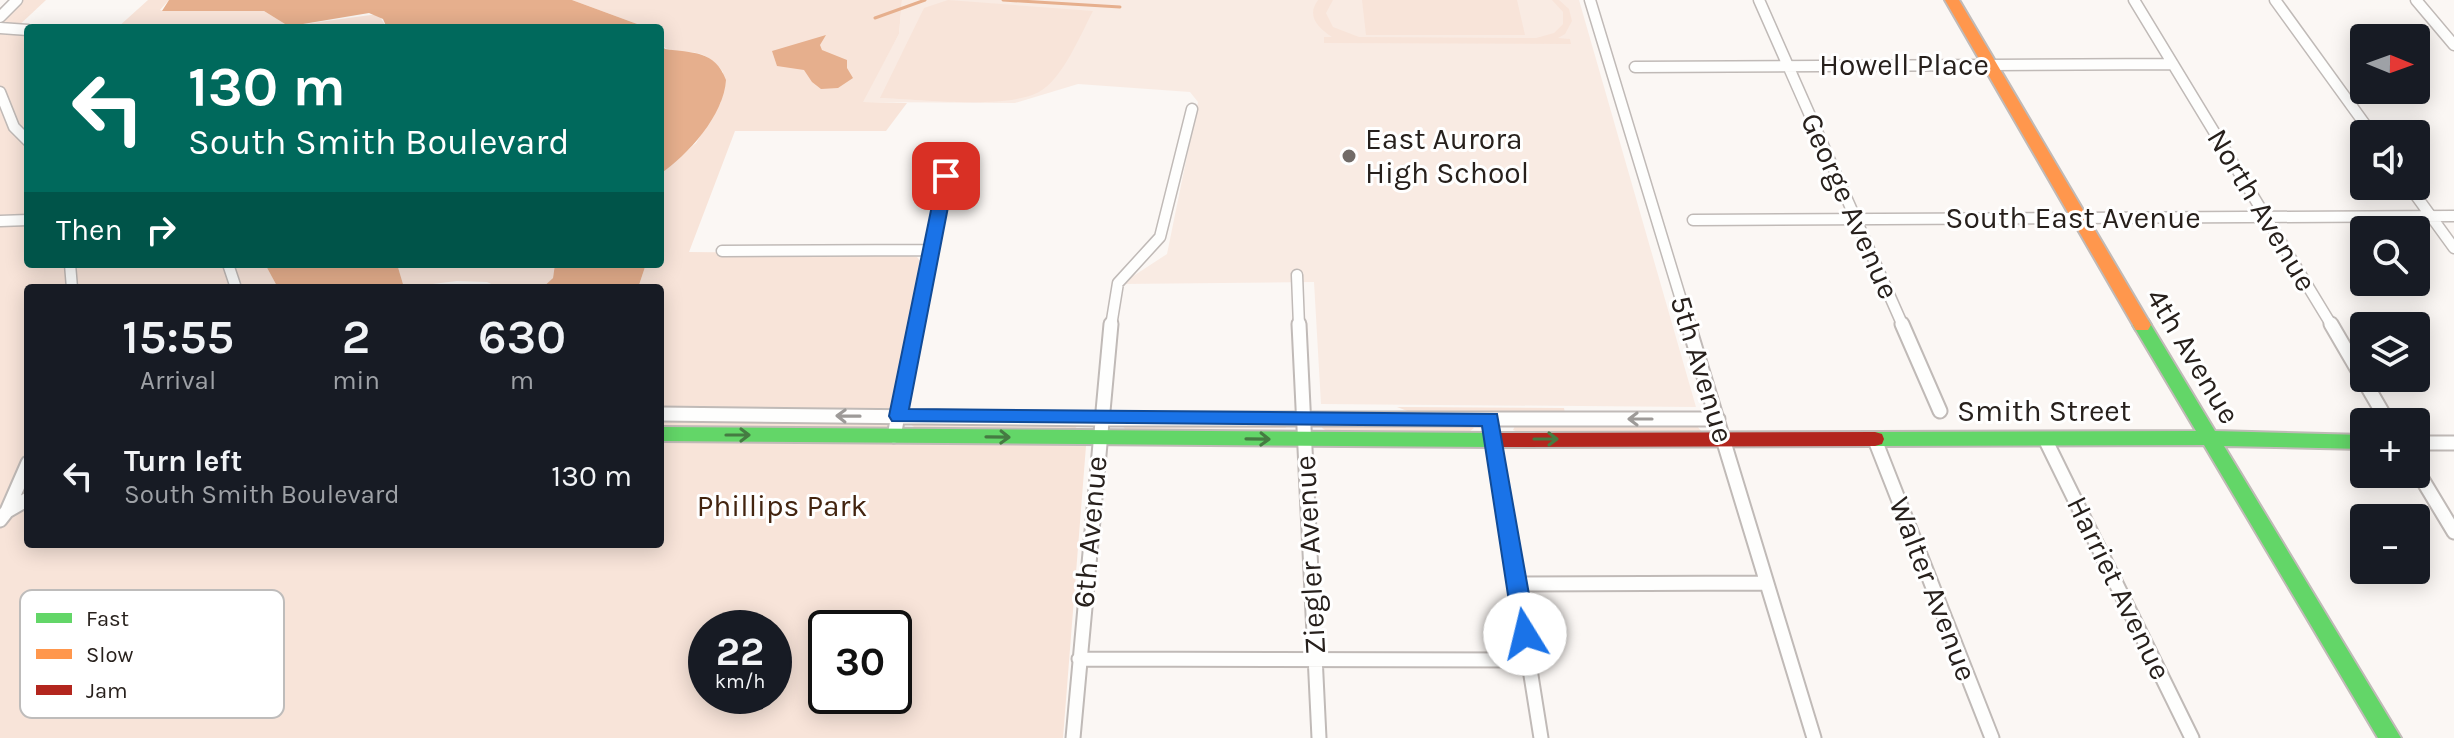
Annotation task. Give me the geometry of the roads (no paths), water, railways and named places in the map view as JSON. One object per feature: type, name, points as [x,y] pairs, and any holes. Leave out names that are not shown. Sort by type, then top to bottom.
[{"type":"street","points":[[0,17],[17,0]]},
{"type":"street","name":"5th Avenue","points":[[1590,0],[1814,738]]},
{"type":"street","name":"George Avenue","points":[[1759,0],[1940,411]]},
{"type":"street","name":"4th Avenue","points":[[1952,0],[2209,438],[2390,738]]},
{"type":"street","name":"North Avenue","points":[[2134,0],[2268,217],[2380,408]]},
{"type":"street","points":[[2275,0],[2362,120]]},
{"type":"street","points":[[2416,0],[2454,45]]},
{"type":"street","points":[[0,28],[24,30]]},
{"type":"street","name":"Howell Place","points":[[1635,67],[2173,64]]},
{"type":"street","points":[[0,92],[14,127],[24,137]]},
{"type":"street","name":"6th Avenue","points":[[1073,738],[1100,419],[1118,279],[1148,255],[1160,237],[1192,109]]},
{"type":"street","points":[[894,436],[946,176]]},
{"type":"street","points":[[2419,200],[2454,248]]},
{"type":"street","name":"South East Avenue","points":[[1693,220],[2454,216]]},
{"type":"street","points":[[0,221],[24,220]]},
{"type":"street","points":[[722,251],[932,250]]},
{"type":"street","name":"Ziegler Avenue","points":[[1297,275],[1319,738]]},
{"type":"street","points":[[664,414],[1100,419],[1718,419]]},
{"type":"street","points":[[1490,419],[1541,738]]},
{"type":"street","name":"Smith Street","points":[[664,434],[1305,440],[2209,438],[2350,442]]},
{"type":"street","name":"Harriet Avenue","points":[[2045,439],[2192,738]]},
{"type":"street","name":"Walter Avenue","points":[[1875,440],[1992,738]]},
{"type":"street","points":[[2430,443],[2454,443]]},
{"type":"street","points":[[3,516],[24,471]]},
{"type":"street","points":[[2427,488],[2454,532]]},
{"type":"street","points":[[3,516],[24,502]]},
{"type":"street","points":[[1517,584],[1766,583]]},
{"type":"street","points":[[1079,659],[1529,660]]},
{"type":"waterway","points":[[875,18],[925,0]]},
{"type":"waterway","points":[[1003,0],[1120,7]]},
{"type":"place","name":"East Aurora High School","points":[[1349,156]]},
{"type":"park label","name":"Phillips Park","points":[[782,506]]}]
